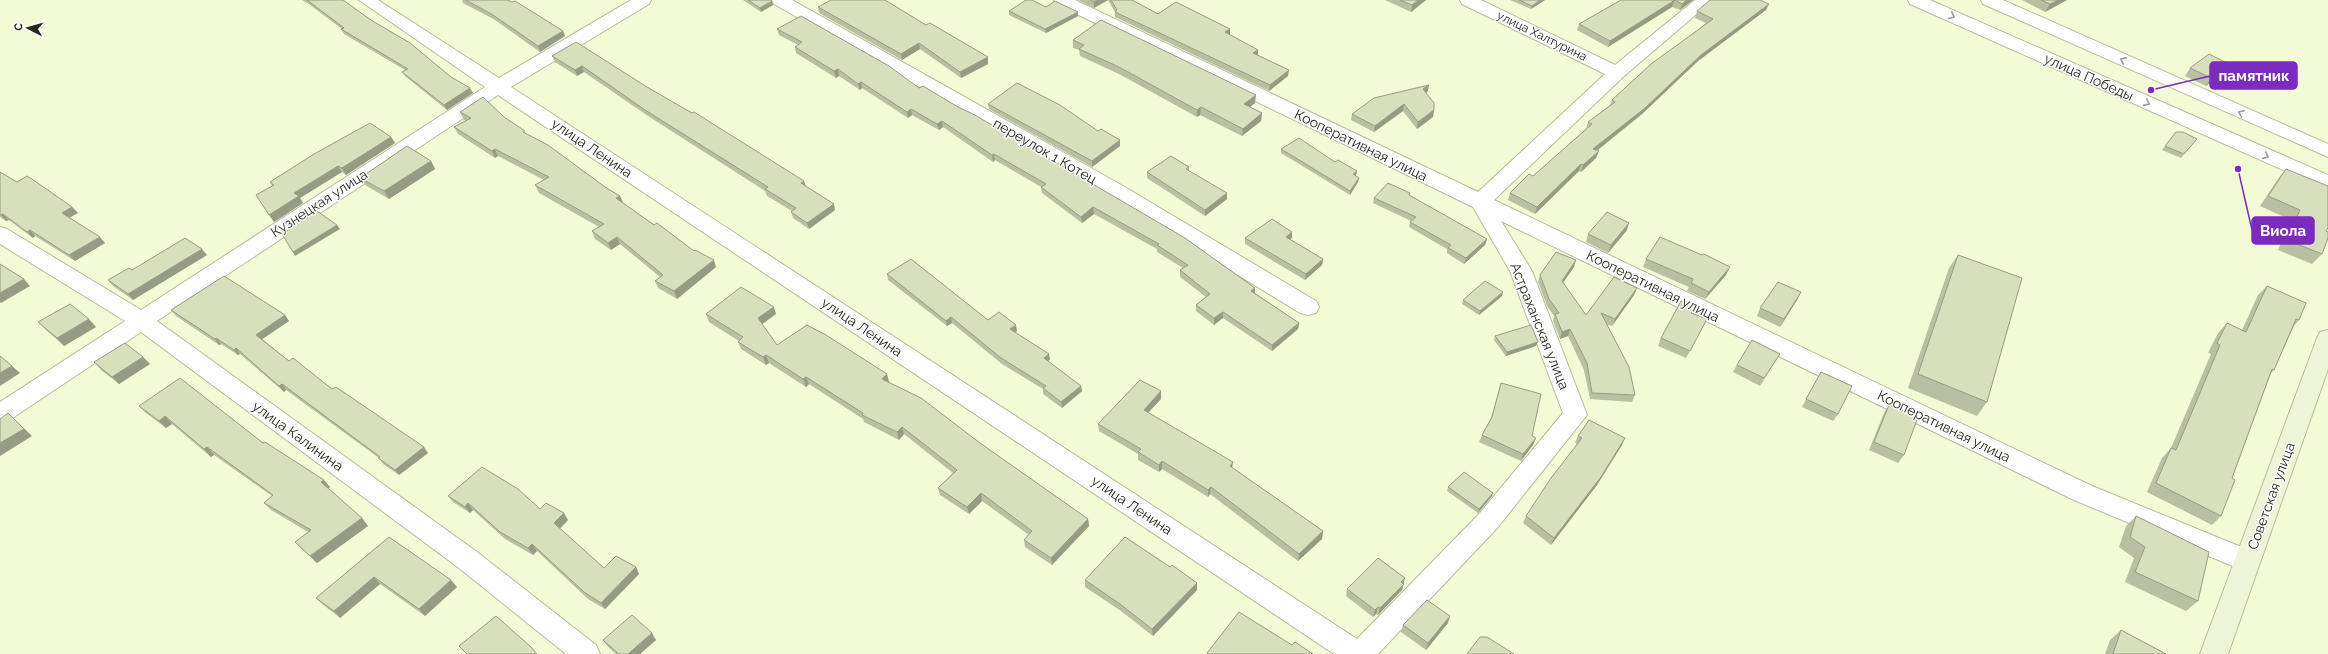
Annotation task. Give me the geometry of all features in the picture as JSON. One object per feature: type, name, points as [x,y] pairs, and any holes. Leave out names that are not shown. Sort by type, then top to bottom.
[{"type":"street","name":"улица Ленина","points":[[367,0],[1356,654]]},
{"type":"street","name":"Кузнецкая улица","points":[[0,414],[140,320],[499,86],[643,0]]},
{"type":"street","name":"переулок 1 Котец","points":[[780,0],[1109,188],[1308,307]]},
{"type":"street","name":"Кооперативная улица","points":[[1062,0],[2083,493],[2248,561]]},
{"type":"street","name":"улица Халтурина","points":[[1468,0],[1617,73]]},
{"type":"street","points":[[1480,202],[1617,73],[1705,0]]},
{"type":"street","name":"улица Победы","points":[[1916,0],[2328,183]]},
{"type":"street","name":"улица Победы","points":[[1989,0],[2328,151]]},
{"type":"street","name":"Астраханская улица","points":[[1360,654],[1489,520],[1575,415],[1522,271],[1480,202]]},
{"type":"street","name":"улица Калинина","points":[[0,234],[140,320],[468,560],[586,654]]},
{"type":"street","name":"Советская улица","points":[[2214,654],[2328,338]]},
{"type":"building","points":[[307,0],[343,0],[371,20],[410,43],[451,77],[470,88],[444,105],[402,72],[408,69],[341,29],[344,28]]},
{"type":"building","points":[[466,0],[515,1],[563,31],[538,46],[493,15]]},
{"type":"building","points":[[748,0],[771,0],[772,1],[760,8]]},
{"type":"building","points":[[831,0],[885,0],[926,25],[930,23],[988,57],[960,72],[919,43],[901,54],[818,7]]},
{"type":"building","points":[[1026,0],[1032,0],[1046,7],[1055,1],[1078,12],[1045,29],[1009,11]]},
{"type":"building","points":[[1111,0],[1132,0],[1158,14],[1176,2],[1230,29],[1225,32],[1258,50],[1253,53],[1289,70],[1270,85],[1115,12],[1117,10]]},
{"type":"building","points":[[1400,0],[1418,0],[1412,5]]},
{"type":"building","points":[[1519,0],[1540,0],[1532,6]]},
{"type":"building","points":[[1621,0],[1675,0],[1610,41],[1579,24]]},
{"type":"building","points":[[1675,0],[1687,0],[1682,4]]},
{"type":"building","points":[[1710,0],[1760,0],[1769,4],[1701,55],[1645,108],[1593,149],[1599,151],[1583,165],[1581,164],[1537,207],[1510,193],[1529,174],[1533,176],[1592,124],[1588,122],[1615,102],[1612,100],[1651,64],[1713,19],[1697,11]]},
{"type":"building","points":[[2041,0],[2058,0],[2050,4]]},
{"type":"building","points":[[801,16],[889,66],[919,88],[923,86],[958,107],[973,114],[1185,238],[1255,288],[1251,291],[1299,323],[1272,345],[1223,312],[1214,318],[1196,305],[1210,294],[1180,270],[1188,265],[1157,245],[1159,244],[1093,207],[1081,217],[1041,187],[1046,184],[994,154],[992,155],[942,121],[937,124],[911,109],[907,112],[861,82],[858,84],[838,69],[834,71],[795,47],[802,42],[777,29]]},
{"type":"building","points":[[1101,20],[1256,95],[1244,104],[1262,113],[1243,129],[1201,107],[1197,110],[1119,67],[1079,49],[1084,45],[1073,40]]},
{"type":"building","points":[[576,42],[647,87],[692,113],[694,112],[804,181],[801,183],[834,204],[807,223],[791,212],[796,208],[765,189],[768,187],[645,110],[582,66],[575,70],[552,56]]},
{"type":"building","points":[[2209,54],[2229,64],[2211,78],[2190,68]]},
{"type":"building","points":[[1017,83],[1060,105],[1098,131],[1101,129],[1120,140],[1092,161],[988,104]]},
{"type":"building","points":[[1429,85],[1423,89],[1434,103],[1434,110],[1418,122],[1404,104],[1375,126],[1352,114],[1374,98]]},
{"type":"building","points":[[483,97],[504,117],[525,131],[523,132],[548,145],[605,187],[620,196],[616,198],[654,225],[657,223],[694,251],[695,250],[714,260],[674,291],[655,281],[663,275],[617,237],[608,243],[592,231],[604,224],[535,185],[549,177],[495,149],[492,151],[454,127],[471,118],[460,112]]},
{"type":"building","points":[[370,123],[391,137],[342,168],[338,166],[294,193],[299,196],[269,215],[256,195],[274,185],[270,182],[314,154]]},
{"type":"building","points":[[2176,132],[2183,132],[2197,139],[2184,154],[2165,146]]},
{"type":"building","points":[[1299,138],[1335,162],[1338,160],[1357,171],[1353,174],[1359,178],[1350,191],[1281,149]]},
{"type":"building","points":[[407,146],[431,161],[384,191],[360,178]]},
{"type":"building","points":[[1171,156],[1189,167],[1186,169],[1227,193],[1205,210],[1147,172]]},
{"type":"building","points":[[2286,169],[2328,186],[2328,228],[2326,231],[2328,232],[2328,238],[2322,254],[2287,240],[2300,210],[2268,196]]},
{"type":"building","points":[[0,172],[17,182],[27,176],[32,179],[72,207],[62,213],[100,237],[69,255],[30,230],[27,232],[3,214],[0,215]]},
{"type":"building","points":[[1388,183],[1410,193],[1409,195],[1487,239],[1466,258],[1448,248],[1451,245],[1410,222],[1416,217],[1374,198]]},
{"type":"building","points":[[317,211],[337,225],[293,252],[282,234]]},
{"type":"building","points":[[1607,212],[1629,223],[1611,245],[1588,234]]},
{"type":"building","points":[[1272,219],[1292,232],[1286,237],[1323,259],[1306,274],[1245,238]]},
{"type":"building","points":[[1660,237],[1702,255],[1704,254],[1730,267],[1709,292],[1691,283],[1693,279],[1646,259]]},
{"type":"building","points":[[185,238],[202,249],[128,294],[108,280],[129,268],[132,270]]},
{"type":"building","points":[[1556,252],[1576,260],[1562,281],[1586,315],[1614,277],[1637,288],[1615,319],[1601,313],[1629,367],[1635,395],[1592,393],[1587,363],[1570,329],[1562,332],[1555,314],[1559,313],[1549,299],[1540,275]]},
{"type":"building","points":[[1958,255],[2022,278],[1987,402],[1918,374]]},
{"type":"building","points":[[911,259],[988,320],[999,312],[1016,325],[1010,329],[1049,354],[1044,358],[1081,386],[1061,402],[1043,388],[1046,386],[1001,358],[951,317],[946,321],[887,274]]},
{"type":"building","points":[[0,264],[24,279],[0,293]]},
{"type":"building","points":[[224,276],[285,315],[256,335],[289,361],[293,358],[332,389],[336,387],[424,447],[395,470],[378,458],[380,457],[282,384],[279,386],[236,348],[234,350],[216,338],[215,339],[171,310]]},
{"type":"building","points":[[1485,281],[1503,292],[1480,311],[1463,300]]},
{"type":"building","points":[[1778,282],[1801,292],[1784,319],[1760,308]]},
{"type":"building","points":[[2267,286],[2306,303],[2299,320],[2296,319],[2274,370],[2272,369],[2232,478],[2235,480],[2221,516],[2156,483],[2171,448],[2176,450],[2220,345],[2217,343],[2227,323],[2246,332]]},
{"type":"building","points":[[741,287],[774,307],[758,318],[777,345],[807,325],[826,335],[887,374],[882,379],[921,398],[980,443],[1088,519],[1051,558],[1024,540],[1032,531],[981,493],[967,507],[938,488],[957,470],[902,427],[897,432],[862,415],[863,413],[806,377],[803,379],[766,355],[763,357],[738,342],[743,337],[706,314]]},
{"type":"building","points":[[1681,301],[1695,308],[1691,313],[1707,319],[1690,351],[1661,338]]},
{"type":"building","points":[[70,304],[89,319],[57,338],[38,322]]},
{"type":"building","points":[[1531,325],[1538,342],[1507,352],[1495,336]]},
{"type":"building","points":[[1752,340],[1780,354],[1764,378],[1737,365]]},
{"type":"building","points":[[125,343],[143,357],[112,377],[94,362]]},
{"type":"building","points":[[0,356],[12,366],[0,373]]},
{"type":"building","points":[[1821,372],[1852,386],[1838,414],[1806,399]]},
{"type":"building","points":[[180,378],[263,443],[265,442],[324,480],[321,482],[362,518],[310,556],[295,542],[311,530],[264,503],[273,495],[207,447],[204,449],[165,416],[159,421],[139,406]]},
{"type":"building","points":[[1140,380],[1161,391],[1144,410],[1233,462],[1230,466],[1323,531],[1299,554],[1211,487],[1208,490],[1162,461],[1159,465],[1138,452],[1141,449],[1098,424]]},
{"type":"building","points":[[1501,383],[1541,394],[1532,436],[1536,438],[1523,454],[1482,435],[1492,417]]},
{"type":"building","points":[[1889,405],[1918,417],[1904,455],[1874,442]]},
{"type":"building","points":[[8,413],[24,429],[0,443],[0,419]]},
{"type":"building","points":[[1589,420],[1625,438],[1601,477],[1554,538],[1526,516],[1551,478],[1582,438],[1578,436]]},
{"type":"building","points":[[482,467],[518,489],[540,509],[546,503],[564,513],[554,523],[604,568],[616,556],[636,567],[601,603],[584,592],[532,544],[528,548],[500,532],[468,503],[465,507],[448,496]]},
{"type":"building","points":[[1464,472],[1493,493],[1479,509],[1448,487]]},
{"type":"building","points":[[2136,516],[2209,552],[2198,601],[2135,572],[2145,547],[2130,537]]},
{"type":"building","points":[[389,537],[451,580],[419,609],[374,577],[334,611],[316,598]]},
{"type":"building","points":[[1125,537],[1170,567],[1172,565],[1197,583],[1152,629],[1120,604],[1085,580]]},
{"type":"building","points":[[1378,558],[1405,578],[1401,582],[1404,584],[1380,608],[1378,607],[1375,610],[1347,589]]},
{"type":"building","points":[[1427,600],[1450,616],[1428,643],[1403,625]]},
{"type":"building","points":[[1239,612],[1292,645],[1295,642],[1313,654],[1208,654],[1207,653]]},
{"type":"building","points":[[632,615],[652,633],[628,654],[619,654],[603,640]]},
{"type":"building","points":[[496,616],[537,654],[467,654],[459,646]]},
{"type":"building","points":[[2121,630],[2166,654],[2113,654]]},
{"type":"building","points":[[1480,637],[1487,637],[1514,654],[1467,654]]},
{"type":"place","name":"памятник","points":[[2151,90]]},
{"type":"place","name":"Виола","points":[[2238,169]]}]
